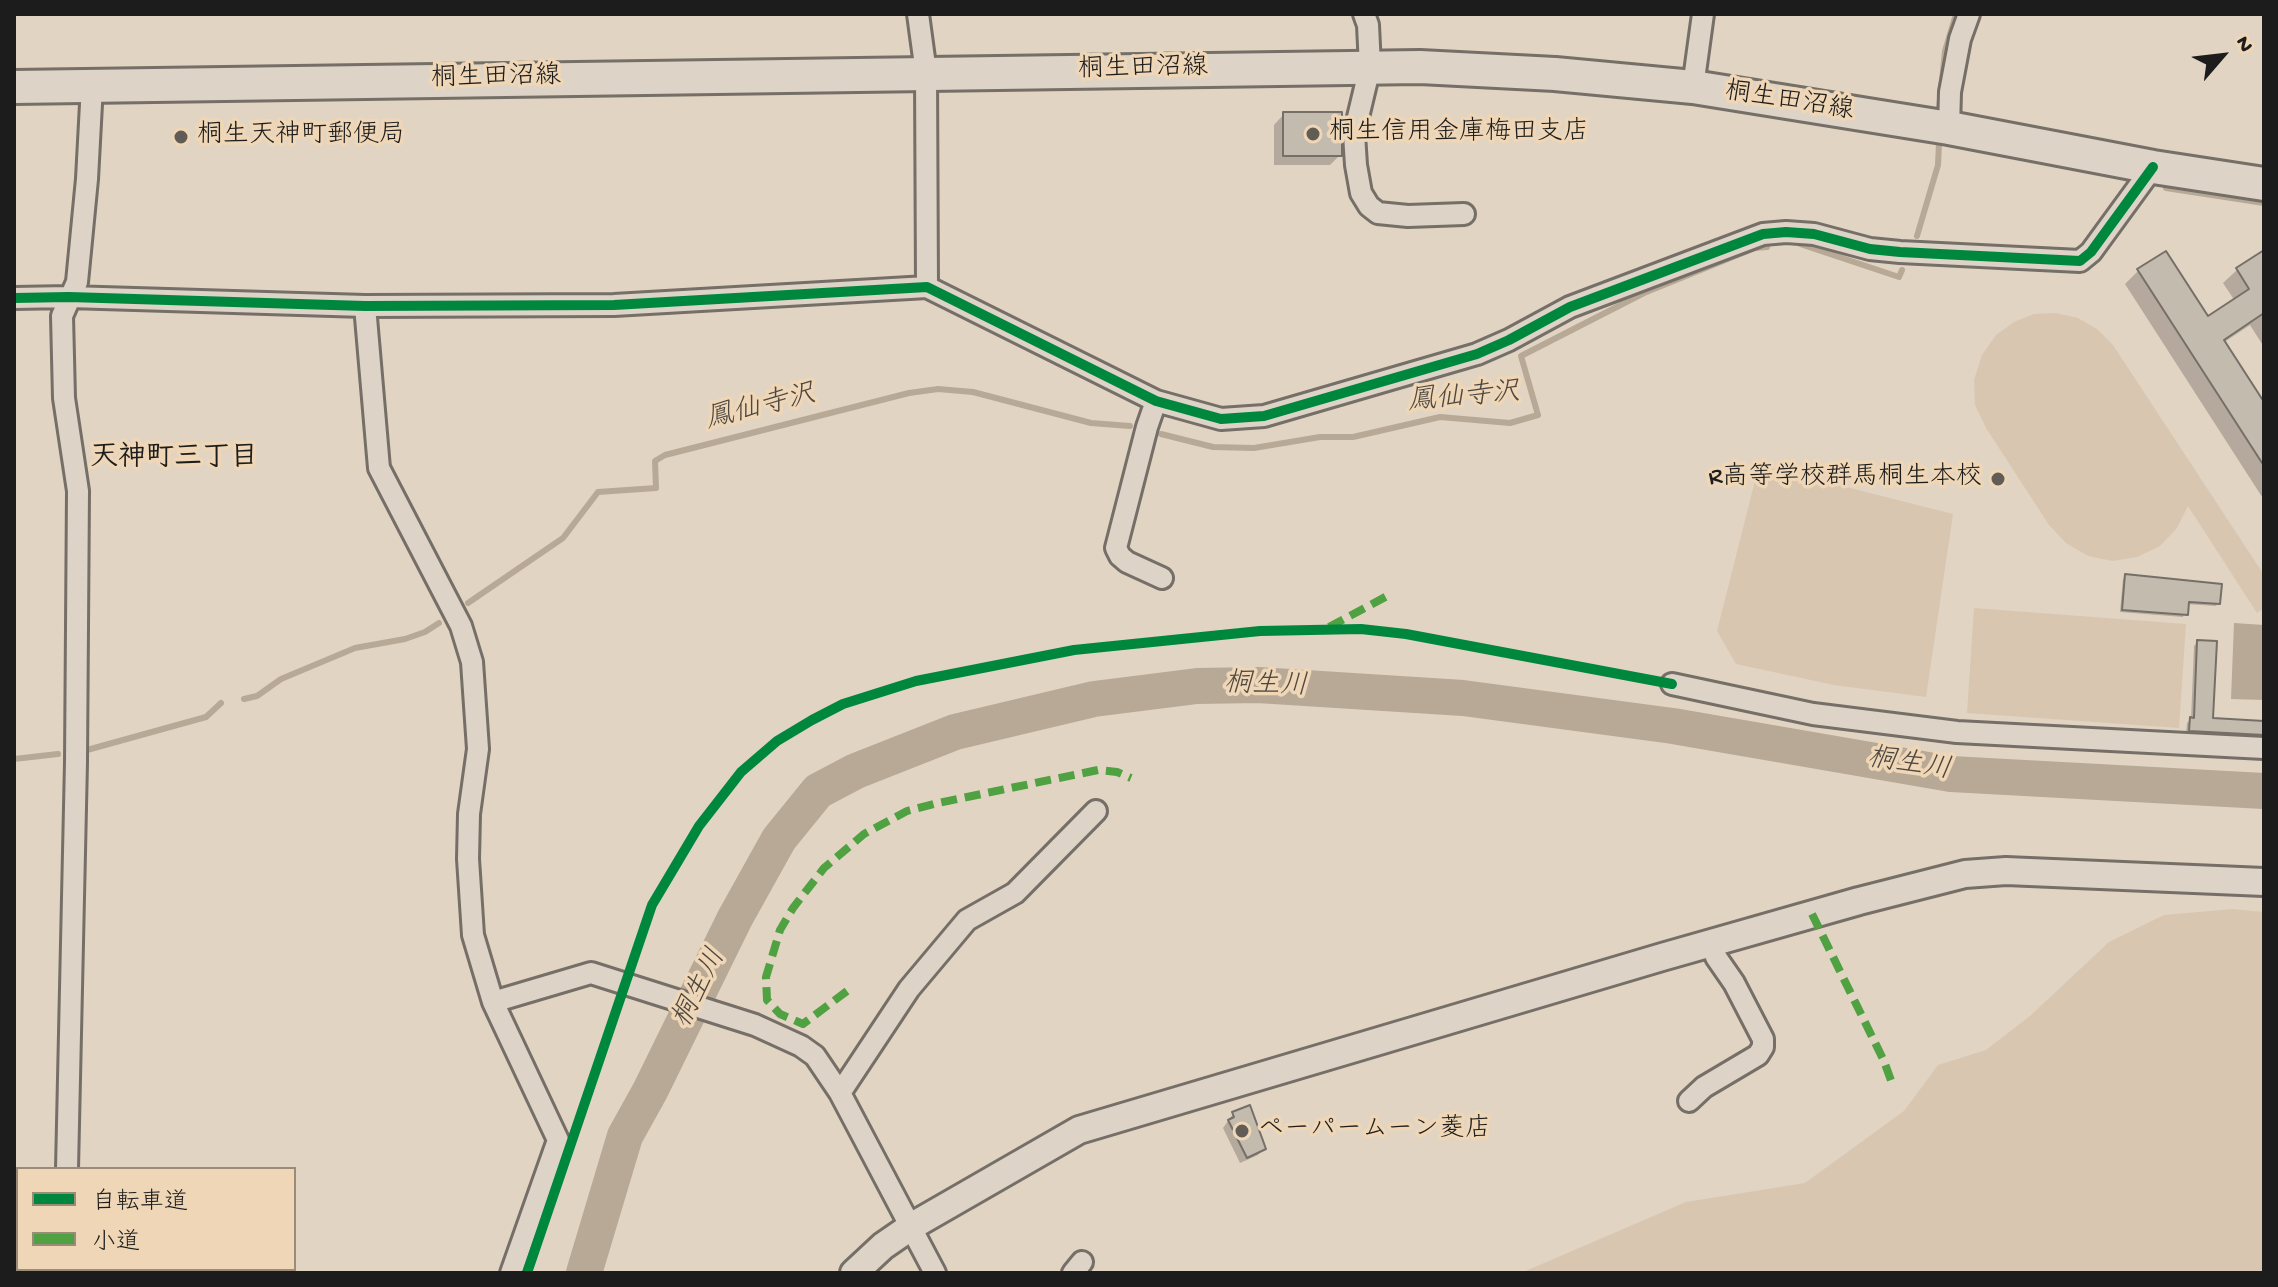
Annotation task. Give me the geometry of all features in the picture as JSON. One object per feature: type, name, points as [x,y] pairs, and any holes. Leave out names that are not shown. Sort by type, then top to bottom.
[{"type":"main road","name":"桐生田沼線","points":[[14,87],[1370,67],[1555,74],[1693,87],[1949,128],[2153,167],[2264,184]]},
{"type":"street","points":[[918,14],[926,73],[927,287]]},
{"type":"street","points":[[1364,14],[1368,25],[1370,67],[1354,134],[1361,193],[1378,213],[1464,214]]},
{"type":"street","points":[[1693,87],[1703,14]]},
{"type":"street","points":[[1949,128],[1950,92],[1960,39],[1969,14]]},
{"type":"street","points":[[67,1167],[76,777],[78,491],[64,398],[62,316],[77,282],[92,85]]},
{"type":"street","points":[[14,298],[365,306],[614,305],[927,287],[1156,401],[1221,419],[1264,416],[1477,354],[1570,307],[1746,239],[1775,232],[1814,234],[1870,249],[1900,252],[2080,261],[2091,252],[2153,167]]},
{"type":"street","points":[[365,306],[379,468],[461,626],[472,662],[478,749],[469,814],[473,935],[493,1002],[558,1140],[511,1273]]},
{"type":"street","points":[[1156,401],[1116,548],[1127,562],[1162,578]]},
{"type":"street","points":[[1672,684],[1813,714],[1957,732],[2264,748]]},
{"type":"street","points":[[840,1093],[909,989],[967,920],[1015,893],[1096,811]]},
{"type":"street","points":[[854,1273],[883,1246],[912,1226],[1079,1130],[1711,943],[1965,874],[2006,871],[2264,882]]},
{"type":"street","points":[[1689,1101],[1704,1087],[1758,1055],[1763,1047],[1763,1039],[1711,943]]},
{"type":"street","points":[[493,1002],[591,973],[755,1025],[791,1041],[815,1056],[840,1093],[935,1273]]},
{"type":"shaded area","points":[[2056,313],[2078,318],[2097,329],[2113,345],[2264,575],[2264,608],[2257,613],[2188,506],[2177,528],[2160,546],[2137,557],[2112,561],[2088,556],[2066,543],[2049,525],[1986,428],[1975,405],[1974,380],[1982,355],[1996,335],[2014,322],[2034,314]]},
{"type":"shaded area","points":[[1759,465],[1953,514],[1926,697],[1834,685],[1736,664],[1717,631]]},
{"type":"shaded area","points":[[1974,608],[2186,624],[2179,728],[1967,713]]},
{"type":"shaded area","points":[[2234,623],[2264,625],[2264,700],[2231,699]]},
{"type":"shaded area","points":[[2233,909],[2264,912],[2264,1273],[1521,1273],[1686,1202],[1805,1183],[1904,1111],[1938,1065],[1986,1050],[2030,1016],[2109,942],[2164,915]]},
{"type":"building","points":[[1283,112],[1342,112],[1342,156],[1283,156]]},
{"type":"building","points":[[2264,250],[2264,313],[2224,340],[2264,402],[2264,466],[2137,269],[2166,251],[2208,316],[2249,289],[2236,268]]},
{"type":"building","points":[[2125,574],[2222,584],[2220,604],[2189,602],[2188,615],[2122,610]]},
{"type":"building","points":[[2197,640],[2217,641],[2213,718],[2264,721],[2264,735],[2189,731],[2190,717],[2194,718]]},
{"type":"building","points":[[1250,1105],[1266,1149],[1247,1158],[1228,1120],[1234,1117],[1232,1112]]},
{"type":"waterway","name":"鳳仙寺沢","points":[[1939,111],[1945,51],[1956,14]]},
{"type":"waterway","name":"鳳仙寺沢","points":[[1917,236],[1938,165],[1939,143]]},
{"type":"waterway","points":[[2166,188],[2264,203]]},
{"type":"waterway","name":"鳳仙寺沢","points":[[1800,244],[1899,277],[1902,270]]},
{"type":"waterway","name":"鳳仙寺沢","points":[[1161,434],[1213,447],[1254,448],[1320,437],[1353,437],[1440,417],[1510,423],[1538,415],[1521,356],[1644,293],[1755,248],[1767,247]]},
{"type":"waterway","name":"鳳仙寺沢","points":[[468,603],[563,538],[598,492],[656,488],[655,461],[665,455],[909,393],[938,389],[973,392],[1091,423],[1130,426]]},
{"type":"waterway","name":"鳳仙寺沢","points":[[244,699],[257,696],[281,679],[355,648],[405,639],[439,623]]},
{"type":"waterway","name":"桐生川","points":[[584,1273],[625,1136],[735,918],[779,839],[818,791],[856,771],[955,732],[1094,699],[1197,686],[1258,685],[1463,698],[1673,726],[1951,774],[2264,791]]},
{"type":"waterway","name":"鳳仙寺沢","points":[[87,750],[206,717],[221,703]]},
{"type":"waterway","name":"鳳仙寺沢","points":[[14,759],[58,754]]},
{"type":"marked path","points":[[1329,627],[1389,595]]},
{"type":"marked path","points":[[847,991],[803,1024],[780,1014],[767,1000],[766,977],[780,930],[793,908],[824,868],[864,834],[907,811],[938,803],[1098,770],[1117,772],[1131,778]]},
{"type":"marked path","points":[[1812,914],[1884,1061],[1893,1086]]},
{"type":"cycle path","points":[[14,298],[365,306],[614,305],[927,287],[1156,401],[1221,419],[1264,416],[1477,354],[1570,307],[1763,234],[1814,234],[1870,249],[1900,252],[2080,261],[2091,252],[2153,167]]},
{"type":"cycle path","points":[[527,1273],[652,905],[699,826],[741,772],[777,741],[843,704],[916,681],[1074,650],[1260,631],[1361,629],[1406,634],[1672,684]]},
{"type":"place","name":"桐生信用金庫梅田支店","points":[[1313,134]]},
{"type":"place","name":"桐生天神町郵便局","points":[[181,137]]},
{"type":"place","name":"R高等学校群馬桐生本校","points":[[1998,479]]},
{"type":"place","name":"ペーパームーン菱店","points":[[1242,1131]]},
{"type":"district","name":"天神町三丁目","points":[[174,460]]}]
